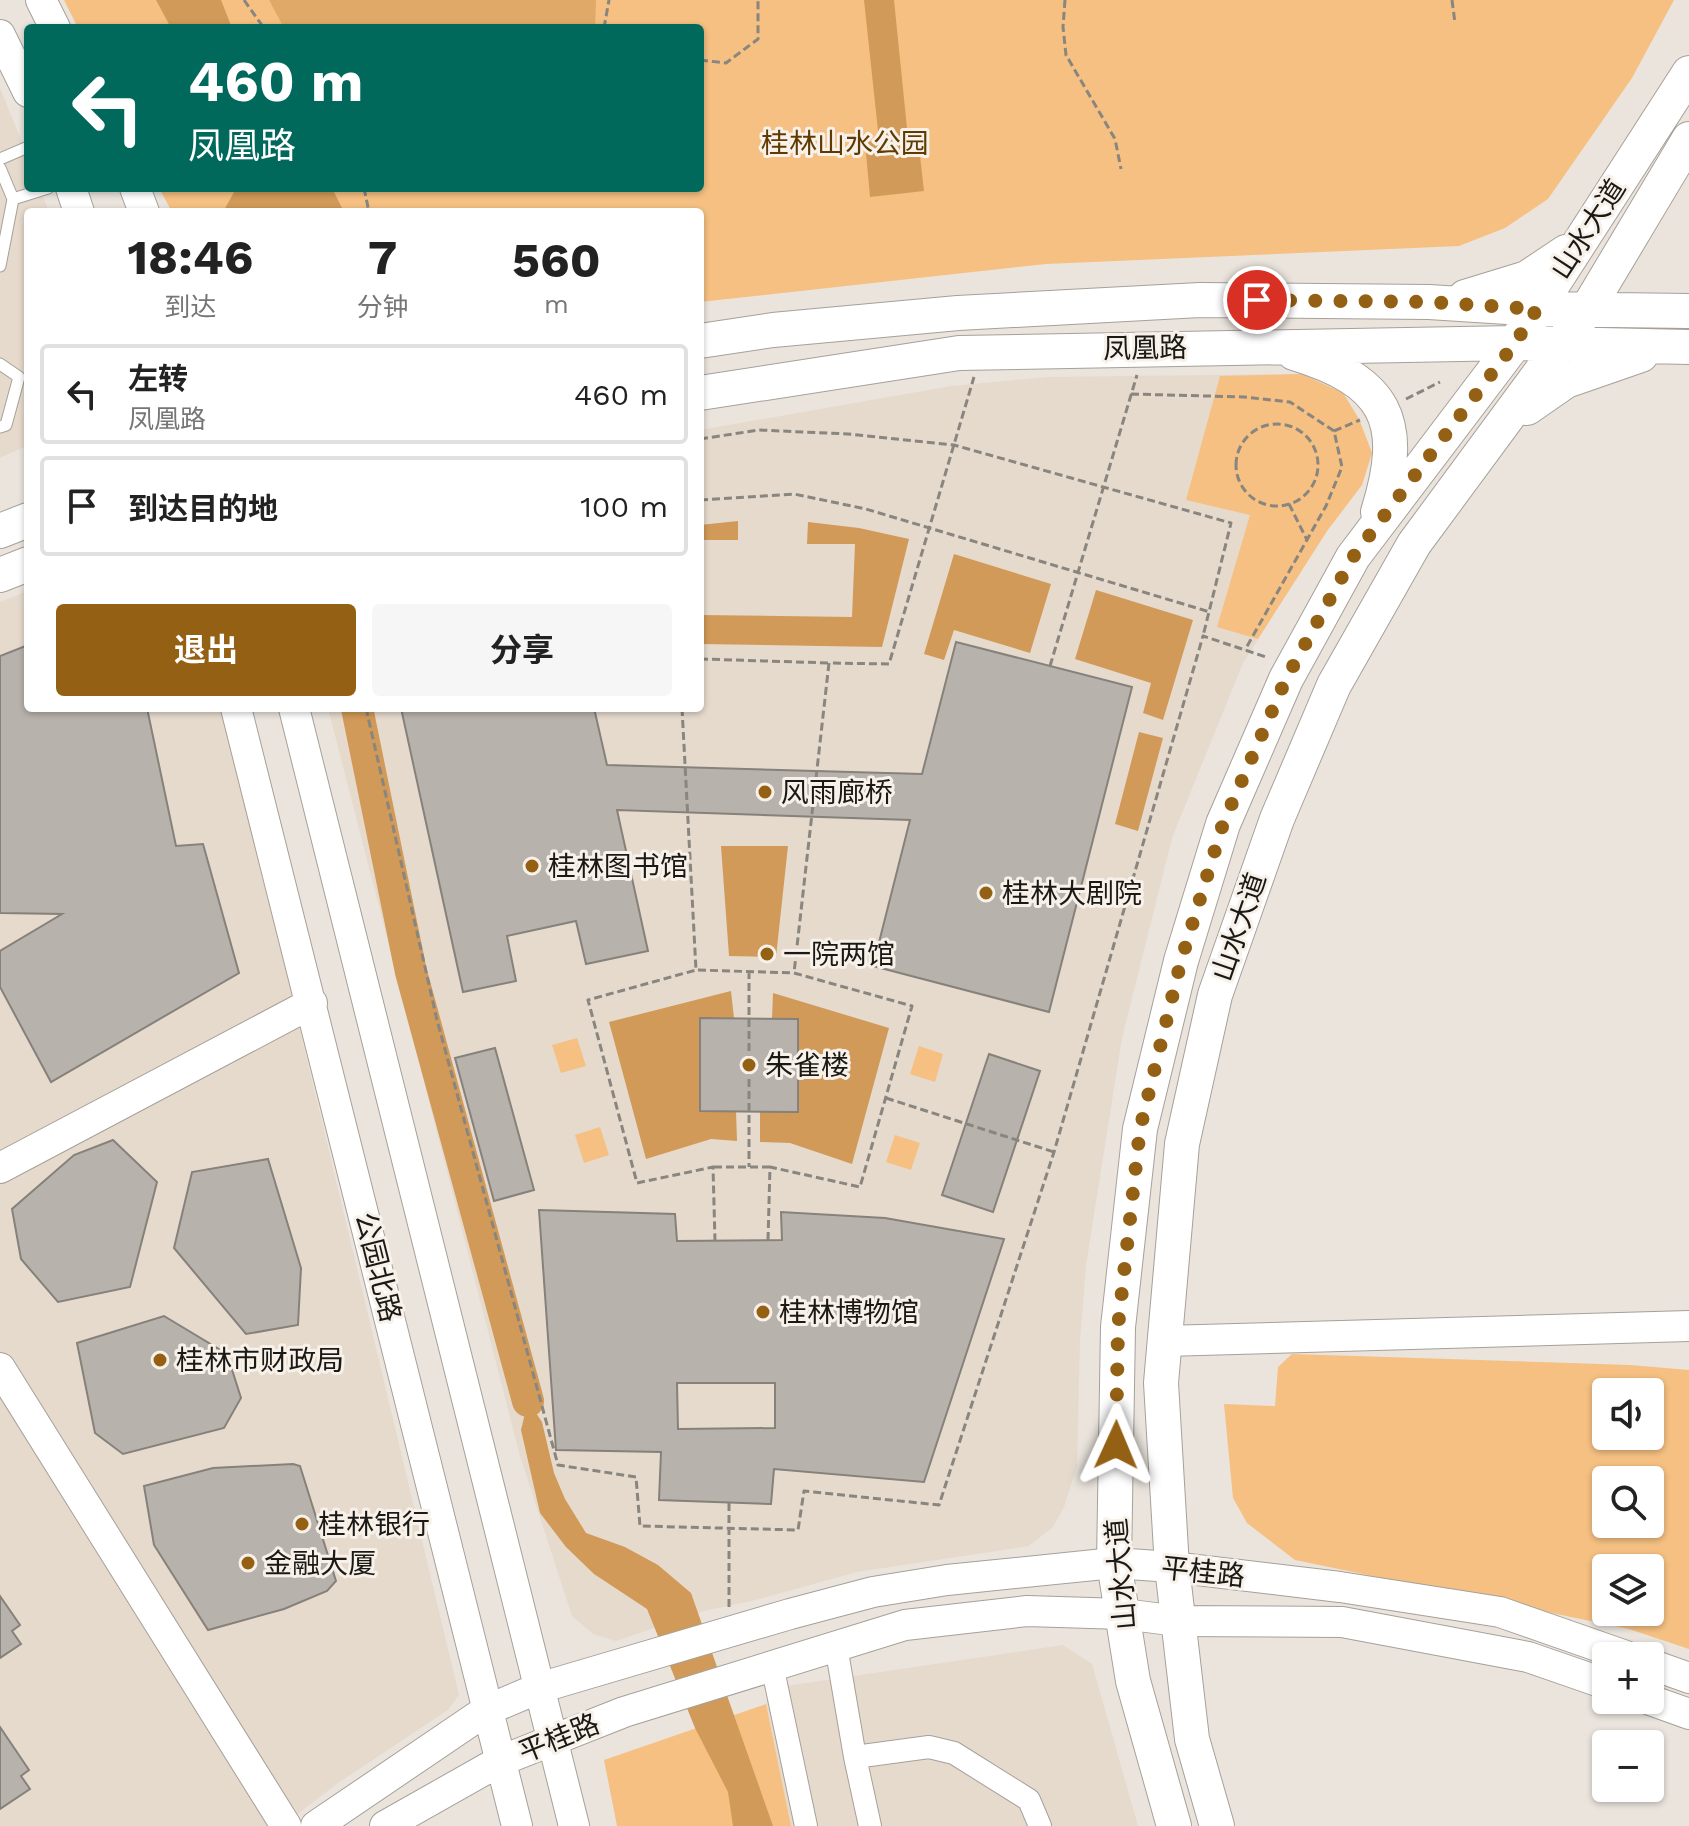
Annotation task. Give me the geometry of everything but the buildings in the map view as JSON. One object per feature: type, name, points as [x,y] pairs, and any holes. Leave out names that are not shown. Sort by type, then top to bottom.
[{"type":"main road","points":[[41,0],[53,24]]},
{"type":"main road","points":[[0,35],[24,84]]},
{"type":"main road","name":"山水大道","points":[[1174,1826],[1133,1681],[1114,1563],[1118,1327],[1140,1129],[1181,961],[1223,824],[1293,666],[1353,557],[1515,343],[1689,73]]},
{"type":"main road","name":"山水大道","points":[[1217,1826],[1192,1739],[1172,1567],[1161,1383],[1182,1144],[1215,995],[1277,819],[1334,685],[1414,544],[1588,308],[1689,139]]},
{"type":"main road","points":[[1429,302],[1477,295],[1527,278],[1565,253],[1595,219]]},
{"type":"main road","name":"凤凰路","points":[[704,340],[773,330],[958,313],[1200,300],[1429,302],[1537,309],[1689,311]]},
{"type":"main road","name":"凤凰路","points":[[704,392],[981,352],[1515,343],[1689,347]]},
{"type":"main road","points":[[1262,346],[1332,365],[1365,386],[1388,416],[1392,459],[1373,530]]},
{"type":"main road","points":[[1484,451],[1519,413],[1566,381],[1652,352],[1689,347]]},
{"type":"main road","points":[[0,531],[24,522]]},
{"type":"main road","points":[[0,575],[24,566]]},
{"type":"main road","name":"公园北路","points":[[237,712],[517,1826]]},
{"type":"main road","name":"公园北路","points":[[295,712],[574,1826]]},
{"type":"main road","points":[[0,1153],[311,998]]},
{"type":"main road","points":[[0,1168],[311,998]]},
{"type":"main road","points":[[1165,1341],[1689,1326]]},
{"type":"main road","points":[[0,1368],[120,1565],[286,1826]]},
{"type":"main road","points":[[0,1398],[267,1826]]},
{"type":"main road","name":"平桂路","points":[[316,1826],[487,1710],[539,1688],[873,1592],[947,1580],[1114,1563],[1172,1567],[1340,1587],[1500,1612],[1592,1644]]},
{"type":"main road","name":"平桂路","points":[[385,1826],[500,1761],[624,1712],[905,1625],[1012,1612],[1123,1614],[1178,1621],[1342,1622],[1528,1657],[1592,1679]]},
{"type":"main road","points":[[1664,1669],[1689,1678]]},
{"type":"street","points":[[836,1646],[870,1826]]},
{"type":"street","points":[[758,1670],[806,1826]]},
{"type":"street","points":[[855,1757],[929,1747],[954,1753],[1029,1800],[1040,1826]]},
{"type":"lane","points":[[0,159],[24,149]]},
{"type":"lane","points":[[0,168],[13,199],[0,266]]},
{"type":"lane","points":[[13,199],[35,192]]},
{"type":"lane","points":[[0,364],[19,377],[6,425],[0,427]]},
{"type":"path","points":[[244,0],[261,24]]},
{"type":"path","points":[[605,24],[609,0]]},
{"type":"path","points":[[704,60],[726,63],[758,39],[758,0]]},
{"type":"path","points":[[1065,0],[1063,27],[1066,55],[1115,139],[1121,169]]},
{"type":"path","points":[[1452,0],[1455,23]]},
{"type":"path","points":[[1050,666],[1144,348]]},
{"type":"path","points":[[704,659],[889,664],[981,352]]},
{"type":"path","points":[[1131,394],[1244,397],[1290,402],[1334,431],[1342,467],[1326,506],[1245,650]]},
{"type":"path","points":[[1277,423],[1302,432],[1317,454],[1318,468],[1314,481],[1307,493],[1289,504],[1269,505],[1256,501],[1238,480],[1237,454],[1251,432],[1263,426],[1277,423]]},
{"type":"path","points":[[367,712],[437,1020],[558,1465],[636,1477],[640,1526],[798,1530],[804,1491],[939,1505],[1054,1152],[1210,612],[1231,523],[954,445],[848,434],[759,430],[704,438]]},
{"type":"path","points":[[704,499],[794,494],[866,509],[1210,612]]},
{"type":"path","points":[[1289,504],[1307,540]]},
{"type":"path","points":[[1203,636],[1293,666]]},
{"type":"path","points":[[794,973],[829,663]]},
{"type":"path","points":[[682,712],[696,970]]},
{"type":"path","points":[[696,970],[794,973],[912,1006],[860,1187],[770,1167],[713,1167],[637,1183],[588,1000],[696,970]]},
{"type":"path","points":[[749,971],[749,1167]]},
{"type":"path","points":[[885,1098],[1054,1152]]},
{"type":"path","points":[[713,1167],[715,1241]]},
{"type":"path","points":[[768,1240],[770,1167]]},
{"type":"path","points":[[729,1503],[729,1631]]},
{"type":"shaded area","points":[[156,0],[221,0],[230,24],[169,24]]},
{"type":"shaded area","points":[[269,0],[596,0],[595,24],[282,24]]},
{"type":"shaded area","points":[[864,0],[894,0],[908,138],[918,138],[924,191],[870,197],[865,142],[879,140]]},
{"type":"shaded area","points":[[0,88],[24,147],[24,192],[42,192],[48,208],[24,208],[24,447],[0,458]]},
{"type":"shaded area","points":[[234,192],[334,192],[342,208],[225,208]]},
{"type":"shaded area","name":"一院两馆","points":[[1302,374],[1343,393],[1359,419],[1372,453],[1362,485],[1327,531],[1243,663],[1172,838],[1122,1038],[1086,1265],[1080,1341],[1077,1466],[1064,1507],[1053,1527],[1029,1546],[857,1572],[704,1611],[616,1641],[593,1634],[572,1616],[520,1456],[329,712],[704,712],[704,429],[951,386],[1047,377]]},
{"type":"shaded area","points":[[738,521],[738,540],[704,540],[704,525]]},
{"type":"shaded area","points":[[808,522],[859,528],[909,539],[882,647],[704,644],[704,615],[852,617],[855,544],[807,544]]},
{"type":"shaded area","points":[[954,554],[1051,584],[1030,653],[954,630],[944,660],[924,654]]},
{"type":"shaded area","points":[[1096,590],[1193,620],[1163,720],[1143,713],[1151,683],[1075,659]]},
{"type":"shaded area","points":[[24,593],[24,712],[224,712],[459,1695],[448,1710],[338,1783],[282,1826],[0,1826],[0,602]]},
{"type":"shaded area","points":[[1139,732],[1163,738],[1138,831],[1115,824]]},
{"type":"shaded area","points":[[721,846],[788,846],[776,957],[729,956]]},
{"type":"shaded area","points":[[731,991],[734,1018],[700,1019],[700,1111],[736,1111],[737,1141],[711,1139],[646,1159],[609,1022]]},
{"type":"shaded area","points":[[773,993],[889,1028],[852,1164],[790,1143],[760,1142],[760,1112],[798,1111],[798,1019],[772,1019]]},
{"type":"shaded area","points":[[528,1401],[542,1422],[554,1473],[565,1499],[586,1533],[625,1547],[658,1565],[691,1593],[773,1826],[733,1826],[728,1792],[695,1728],[647,1609],[594,1574],[566,1547],[540,1513],[521,1430]]},
{"type":"shaded area","points":[[1063,1645],[1092,1664],[1138,1826],[791,1826],[766,1704],[772,1688]]},
{"type":"green space","name":"桂林山水公园","points":[[64,0],[1674,0],[1632,78],[1548,199],[1505,228],[1459,246],[1046,264],[704,302],[704,208],[170,208],[161,192],[704,192],[704,24],[76,24]]},
{"type":"green space","points":[[1302,374],[1343,393],[1359,419],[1372,453],[1362,485],[1327,531],[1258,639],[1217,627],[1250,515],[1186,500],[1220,376]]},
{"type":"green space","points":[[577,1038],[586,1066],[561,1073],[552,1045]]},
{"type":"green space","points":[[919,1046],[943,1054],[935,1082],[910,1074]]},
{"type":"green space","points":[[600,1127],[609,1155],[584,1163],[575,1135]]},
{"type":"green space","points":[[895,1135],[920,1143],[911,1170],[886,1162]]},
{"type":"green space","points":[[1292,1354],[1630,1365],[1689,1370],[1689,1649],[1614,1626],[1664,1626],[1664,1554],[1592,1554],[1592,1621],[1295,1560],[1247,1523],[1233,1498],[1224,1404],[1275,1406],[1278,1367]]},
{"type":"green space","points":[[766,1704],[791,1826],[617,1826],[604,1760]]},
{"type":"waterway","points":[[358,712],[411,972],[528,1401]]},
{"type":"place","name":"风雨廊桥","points":[[765,792]]},
{"type":"place","name":"桂林图书馆","points":[[532,866]]},
{"type":"place","name":"桂林大剧院","points":[[986,893]]},
{"type":"place","name":"一院两馆","points":[[767,954]]},
{"type":"place","name":"朱雀楼","points":[[749,1065]]},
{"type":"place","name":"桂林博物馆","points":[[763,1312]]},
{"type":"place","name":"桂林市财政局","points":[[160,1360]]},
{"type":"place","name":"桂林银行","points":[[302,1524]]},
{"type":"place","name":"金融大厦","points":[[248,1563]]},
{"type":"route","points":[[1116,1445],[1118,1327],[1140,1129],[1181,961],[1223,824],[1286,679],[1353,557],[1515,343],[1537,309],[1429,302],[1257,300]]}]
